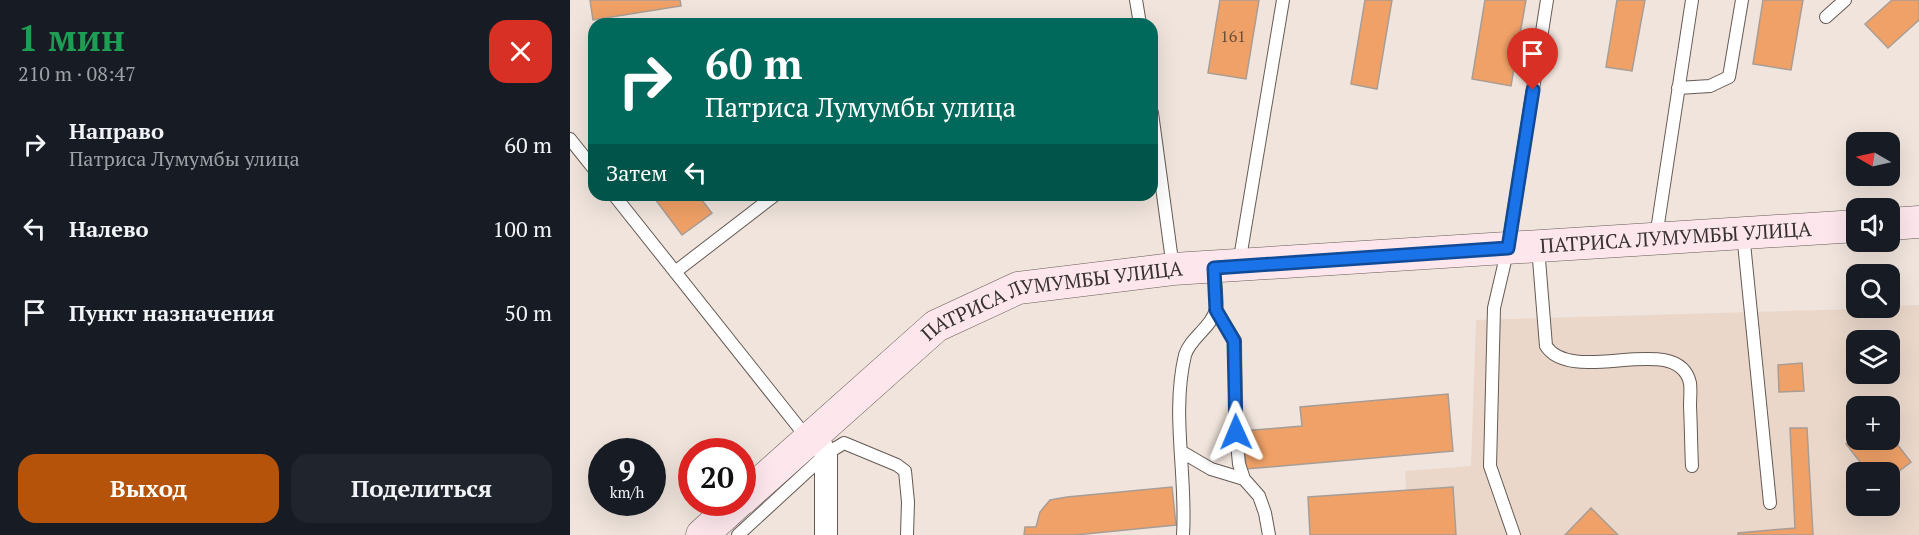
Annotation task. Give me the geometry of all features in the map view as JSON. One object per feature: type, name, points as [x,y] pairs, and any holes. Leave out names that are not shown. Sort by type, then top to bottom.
[{"type":"street","points":[[1900,223],[1919,222]]},
{"type":"street","name":"ПАТРИСА ЛУМУМБЫ УЛИЦА","points":[[756,488],[816,443],[936,326],[1018,288],[1173,269],[1846,227]]},
{"type":"street","points":[[816,443],[826,535]]},
{"type":"street","points":[[702,535],[723,516]]},
{"type":"lane","points":[[1136,0],[1139,18]]},
{"type":"lane","points":[[1183,535],[1185,510],[1179,407],[1186,352],[1216,310],[1283,0]]},
{"type":"lane","points":[[1547,0],[1523,247],[1546,346],[1551,354],[1568,362],[1664,359],[1680,366],[1690,382],[1692,466]]},
{"type":"lane","points":[[1656,238],[1692,0]]},
{"type":"lane","points":[[1678,88],[1710,86],[1729,77],[1742,0]]},
{"type":"lane","points":[[1826,17],[1845,0]]},
{"type":"lane","points":[[570,139],[588,162]]},
{"type":"lane","points":[[1158,158],[1173,269]]},
{"type":"lane","points":[[619,201],[816,443]]},
{"type":"lane","points":[[675,272],[767,201]]},
{"type":"lane","points":[[1743,233],[1770,503]]},
{"type":"lane","points":[[1514,535],[1490,466],[1494,308],[1523,247]]},
{"type":"lane","points":[[1216,310],[1234,341],[1239,464],[1244,479],[1259,496],[1269,535]]},
{"type":"lane","points":[[738,535],[816,443],[844,443],[897,465],[904,471],[908,502],[907,535]]},
{"type":"lane","points":[[1182,452],[1211,469],[1244,479]]},
{"type":"shaded area","points":[[1919,305],[1919,535],[1409,535],[1405,471],[1471,466],[1476,320],[1846,309],[1846,318],[1900,318],[1900,306]]},
{"type":"building","points":[[590,0],[680,0],[681,6],[593,18]]},
{"type":"building","points":[[1220,0],[1259,0],[1246,79],[1208,73]]},
{"type":"building","points":[[1365,0],[1392,0],[1377,89],[1351,84]]},
{"type":"building","points":[[1485,0],[1526,0],[1511,86],[1472,79]]},
{"type":"building","points":[[1617,0],[1645,0],[1632,71],[1606,67]]},
{"type":"building","points":[[1763,0],[1803,0],[1791,70],[1753,64]]},
{"type":"building","points":[[1892,0],[1919,0],[1919,20],[1888,48],[1865,24]]},
{"type":"building","points":[[656,201],[703,201],[712,213],[682,235]]},
{"type":"building","points":[[1802,363],[1804,391],[1779,392],[1778,365]]},
{"type":"building","points":[[1448,394],[1453,451],[1246,469],[1243,431],[1302,426],[1300,407]]},
{"type":"building","points":[[1790,428],[1807,428],[1813,535],[1738,535],[1738,533],[1795,528]]},
{"type":"building","points":[[1900,448],[1911,462],[1900,470],[1900,462],[1860,462],[1851,450],[1900,450]]},
{"type":"building","points":[[1172,487],[1176,525],[1075,535],[1024,535],[1025,527],[1036,527],[1040,512],[1050,500]]},
{"type":"building","points":[[1453,487],[1456,535],[1310,535],[1308,497]]},
{"type":"building","points":[[1591,508],[1618,535],[1565,535]]},
{"type":"route","points":[[1236,432],[1234,341],[1216,310],[1214,268],[1508,248],[1533,90]]}]
